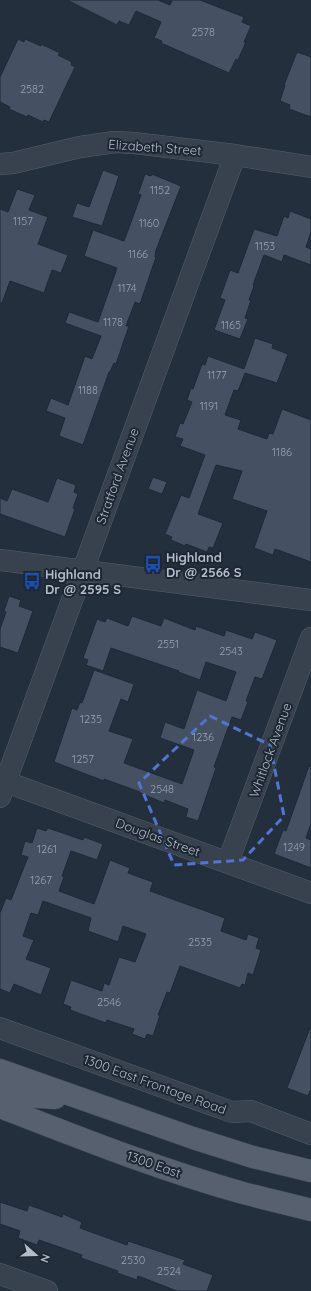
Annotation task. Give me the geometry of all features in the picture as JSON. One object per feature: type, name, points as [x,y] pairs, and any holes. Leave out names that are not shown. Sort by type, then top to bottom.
[{"type":"main road","points":[[0,1070],[193,1138],[253,1157],[311,1171]]},
{"type":"main road","points":[[0,1087],[24,1096],[86,1101]]},
{"type":"main road","name":"1300 East","points":[[0,1108],[75,1137],[170,1170],[243,1193],[311,1210]]},
{"type":"street","name":"Elizabeth Street","points":[[0,164],[13,163],[86,146],[115,142],[235,155],[311,167]]},
{"type":"street","name":"Stratford Avenue","points":[[3,790],[235,155]]},
{"type":"street","points":[[0,560],[311,600]]},
{"type":"street","name":"Whitlock Avenue","points":[[228,862],[311,638]]},
{"type":"street","name":"Douglas Street","points":[[3,790],[228,862],[311,892]]},
{"type":"street","name":"1300 East Frontage Road","points":[[0,1028],[162,1088],[232,1112],[251,1111],[311,1134]]},
{"type":"street","points":[[0,1274],[47,1291]]},
{"type":"highlighted area","points":[[210,716],[270,745],[284,816],[243,860],[174,865],[139,783]]},
{"type":"building","points":[[67,0],[158,0],[170,5],[172,0],[200,0],[244,17],[242,22],[251,26],[238,60],[236,59],[229,73],[161,43],[162,41],[154,38],[161,22],[136,11],[129,25],[119,21],[117,25]]},
{"type":"building","points":[[18,39],[24,42],[25,39],[41,46],[41,44],[60,53],[58,55],[72,62],[71,65],[75,67],[49,122],[44,120],[43,122],[28,115],[27,117],[9,109],[10,107],[0,102],[0,77]]},
{"type":"building","points":[[297,52],[311,57],[311,117],[289,109],[290,105],[280,101],[284,85]]},
{"type":"building","points":[[103,170],[119,176],[102,226],[72,217],[77,203],[89,207]]},
{"type":"building","points":[[145,174],[151,176],[152,174],[181,186],[156,250],[156,257],[140,304],[135,302],[126,326],[129,326],[116,364],[114,363],[109,372],[83,445],[59,436],[65,418],[46,411],[51,398],[68,405],[85,356],[92,359],[101,336],[65,323],[69,312],[98,322],[117,268],[84,256],[93,230],[124,241],[141,195],[138,194]]},
{"type":"building","points":[[17,189],[35,195],[29,210],[48,217],[38,244],[68,255],[61,273],[52,270],[44,293],[10,281],[2,303],[0,303],[0,209],[8,212]]},
{"type":"building","points":[[290,211],[311,219],[311,232],[306,247],[311,249],[311,265],[284,255],[282,262],[264,255],[253,285],[254,286],[249,300],[251,300],[245,318],[248,319],[240,339],[214,330],[225,300],[220,298],[230,270],[238,273],[254,229],[277,236],[284,216],[288,218]]},
{"type":"building","points":[[255,338],[273,344],[272,348],[288,354],[277,383],[245,373],[238,391],[234,390],[225,415],[241,420],[238,429],[267,439],[269,433],[273,434],[282,409],[311,420],[311,562],[275,549],[273,555],[254,548],[267,511],[232,499],[242,471],[216,465],[198,514],[223,523],[213,548],[209,547],[207,552],[186,544],[185,546],[171,540],[172,537],[165,534],[181,495],[189,498],[205,455],[180,446],[183,439],[175,437],[180,423],[183,424],[192,402],[187,400],[191,388],[193,389],[202,364],[205,365],[208,356],[244,369]]},
{"type":"building","points":[[153,477],[167,482],[162,494],[148,489]]},
{"type":"building","points":[[57,478],[76,485],[74,492],[78,494],[73,508],[75,509],[65,537],[0,514],[0,498],[7,501],[12,489],[48,502]]},
{"type":"building","points":[[9,596],[21,600],[19,606],[33,611],[18,653],[0,647],[0,629],[6,612],[4,611]]},
{"type":"building","points":[[132,616],[161,626],[164,618],[195,630],[196,626],[224,636],[226,630],[252,639],[255,632],[277,640],[262,679],[255,677],[241,720],[232,717],[214,767],[216,768],[198,821],[186,817],[188,809],[165,800],[164,803],[140,792],[104,779],[104,781],[54,762],[72,708],[77,710],[80,702],[82,703],[94,670],[134,684],[128,702],[121,699],[109,731],[133,739],[124,763],[182,784],[194,750],[160,738],[165,722],[184,729],[197,690],[226,701],[236,672],[206,662],[200,680],[178,672],[179,671],[111,648],[103,671],[86,665],[88,660],[83,658],[97,619],[105,622],[107,618],[128,626]]},
{"type":"building","points":[[309,766],[311,767],[311,824],[306,838],[311,840],[311,868],[274,854],[283,830],[286,831]]},
{"type":"building","points":[[37,828],[46,831],[48,828],[83,840],[84,837],[103,844],[97,860],[71,851],[62,876],[64,877],[59,891],[94,904],[110,860],[130,868],[128,873],[153,882],[150,891],[225,918],[221,931],[246,940],[248,934],[259,938],[256,948],[261,950],[253,975],[248,973],[245,985],[242,984],[240,988],[180,966],[170,993],[167,992],[158,1015],[160,1015],[153,1036],[147,1034],[145,1039],[132,1034],[134,1029],[107,1020],[106,1023],[70,1010],[71,1007],[63,1004],[71,980],[102,991],[104,983],[109,985],[119,957],[135,962],[146,934],[123,926],[118,942],[88,931],[91,918],[43,901],[38,915],[31,913],[23,936],[34,940],[26,959],[51,968],[41,995],[14,984],[10,993],[0,989],[0,913],[6,898],[11,900],[28,857],[21,855],[25,841],[32,843]]},
{"type":"building","points":[[310,1028],[311,1089],[308,1096],[287,1088]]},
{"type":"building","points":[[0,1202],[27,1211],[29,1205],[62,1217],[63,1214],[82,1222],[80,1228],[127,1245],[128,1241],[185,1260],[183,1264],[213,1275],[207,1291],[177,1291],[138,1276],[137,1280],[117,1273],[118,1271],[81,1258],[82,1255],[39,1240],[37,1245],[18,1238],[20,1231],[0,1224]]},
{"type":"place","name":"Highland Dr @ 2566 S","points":[[153,564]]},
{"type":"place","name":"Highland Dr @ 2595 S","points":[[32,581]]}]
